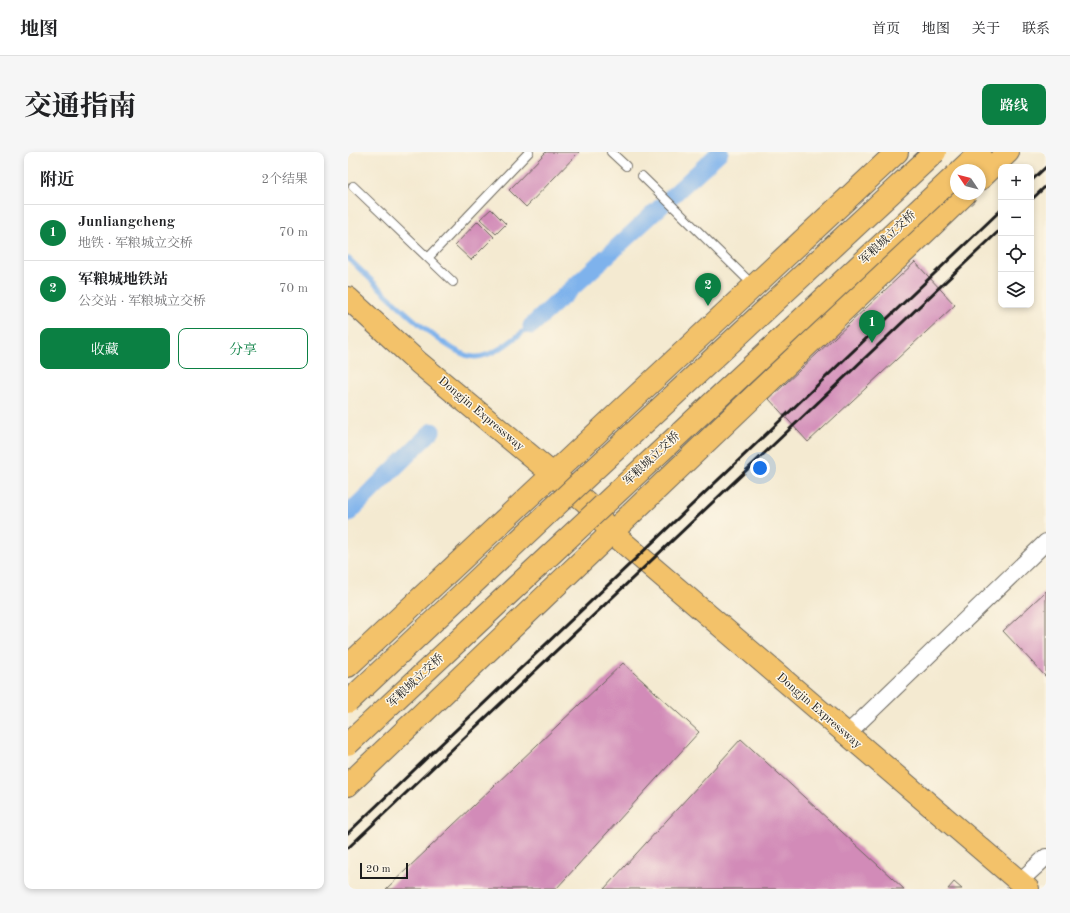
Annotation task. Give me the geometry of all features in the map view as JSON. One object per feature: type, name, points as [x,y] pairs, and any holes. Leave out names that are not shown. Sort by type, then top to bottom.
[{"type":"main road","points":[[348,666],[549,480],[897,152]]},
{"type":"main road","points":[[348,702],[583,480],[935,152]]},
{"type":"main road","points":[[967,164],[980,152]]},
{"type":"main road","points":[[986,173],[1008,152]]},
{"type":"main road","name":"军粮城立交桥","points":[[348,744],[950,181]]},
{"type":"main road","points":[[348,785],[959,200]]},
{"type":"main road","name":"Dongjin Expressway","points":[[348,298],[549,480]]},
{"type":"main road","name":"Dongjin Expressway","points":[[348,313],[445,400],[549,480],[586,502],[611,532],[1023,886]]},
{"type":"street","points":[[847,734],[1046,542]]},
{"type":"street","points":[[1023,886],[1046,857]]},
{"type":"lane","points":[[428,258],[529,152]]},
{"type":"lane","points":[[611,152],[626,166]]},
{"type":"lane","points":[[642,176],[686,221],[755,286]]},
{"type":"lane","points":[[353,186],[453,282]]},
{"type":"building","points":[[546,152],[579,152],[526,207],[509,190]]},
{"type":"building","points":[[491,209],[506,224],[496,234],[480,219]]},
{"type":"building","points":[[478,221],[494,237],[471,260],[455,245]]},
{"type":"building","points":[[915,262],[955,305],[808,442],[769,399]]},
{"type":"building","points":[[1046,591],[1046,677],[1003,631]]},
{"type":"building","points":[[623,663],[699,732],[556,889],[386,889]]},
{"type":"building","points":[[741,739],[904,889],[604,889]]},
{"type":"building","points":[[954,882],[962,889],[948,889]]},
{"type":"waterway","points":[[531,326],[720,152]]},
{"type":"waterway","points":[[348,258],[391,299],[429,332],[463,354],[476,357],[491,353],[498,350],[531,326]]},
{"type":"waterway","points":[[348,514],[432,431]]},
{"type":"railway","points":[[1034,178],[1046,167]]},
{"type":"railway","points":[[1034,197],[1046,186]]},
{"type":"railway","points":[[348,833],[998,213]]},
{"type":"railway","points":[[348,848],[998,232]]},
{"type":"place","name":"军粮城地铁站","points":[[708,306]]},
{"type":"place","name":"Junliangcheng","points":[[872,343]]}]
